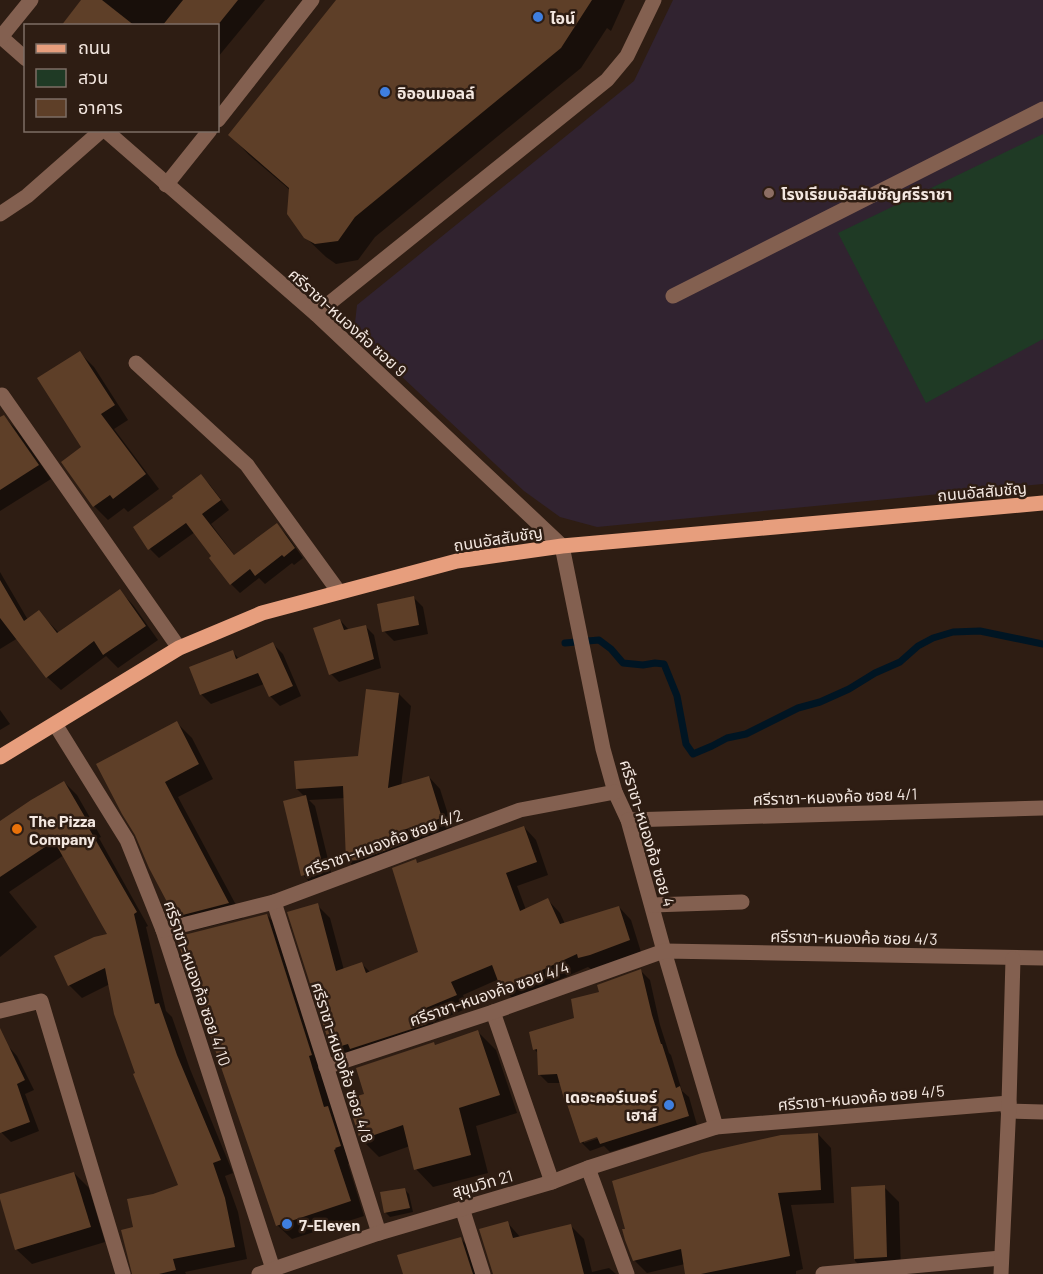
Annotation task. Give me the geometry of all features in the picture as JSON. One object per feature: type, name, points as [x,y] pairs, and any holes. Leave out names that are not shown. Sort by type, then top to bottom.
[{"type":"main road","name":"ถนนอัสสัมชัญ","points":[[0,757],[179,648],[262,613],[457,561],[562,546],[1043,503]]},
{"type":"street","points":[[24,57],[0,37],[31,0]]},
{"type":"street","points":[[219,119],[312,0]]},
{"type":"street","points":[[316,314],[607,80],[627,56],[654,0]]},
{"type":"street","points":[[673,296],[1043,109]]},
{"type":"street","points":[[0,214],[27,196],[101,132]]},
{"type":"street","name":"ศรีราชา-หนองค้อ ซอย 9","points":[[105,132],[316,314],[562,546]]},
{"type":"street","points":[[166,185],[208,132]]},
{"type":"street","points":[[136,363],[247,465],[339,592]]},
{"type":"street","points":[[0,396],[2,395],[179,648]]},
{"type":"street","name":"ศรีราชา-หนองค้อ ซอย 4","points":[[562,546],[603,749],[615,792],[628,820],[716,1127]]},
{"type":"street","name":"ศรีราชา-หนองค้อ ซอย 4/10","points":[[55,724],[127,840],[163,930],[266,1272]]},
{"type":"street","name":"ศรีราชา-หนองค้อ ซอย 4/2","points":[[163,930],[274,902],[520,810],[615,792]]},
{"type":"street","name":"ศรีราชา-หนองค้อ ซอย 4/1","points":[[628,820],[1043,808]]},
{"type":"street","name":"ศรีราชา-หนองค้อ ซอย 4/8","points":[[274,902],[379,1233]]},
{"type":"street","points":[[652,905],[742,902]]},
{"type":"street","name":"ศรีราชา-หนองค้อ ซอย 4/4","points":[[326,1066],[493,1012],[664,951]]},
{"type":"street","name":"ศรีราชา-หนองค้อ ซอย 4/3","points":[[664,951],[1043,958]]},
{"type":"street","points":[[823,1274],[1001,1266],[1009,1107],[1013,958]]},
{"type":"street","points":[[0,1011],[41,1001],[123,1274]]},
{"type":"street","points":[[493,1012],[552,1182]]},
{"type":"street","name":"ศรีราชา-หนองค้อ ซอย 4/5","points":[[716,1127],[1009,1107],[1043,1112]]},
{"type":"street","name":"สุขุมวิท 21","points":[[266,1272],[379,1233],[552,1182],[588,1168],[716,1127]]},
{"type":"street","points":[[588,1168],[627,1274]]},
{"type":"street","points":[[462,1208],[483,1274]]},
{"type":"shaded area","name":"โรงเรียนอัสสัมชัญศรีราชา","points":[[673,0],[1043,0],[1043,484],[597,527],[560,517],[524,491],[354,332],[357,305],[634,81]]},
{"type":"green space","points":[[1043,134],[1043,339],[926,403],[838,233]]},
{"type":"building","points":[[81,0],[102,0],[132,24],[63,24]]},
{"type":"building","points":[[183,0],[238,0],[219,24],[164,24]]},
{"type":"building","name":"อิออนมอลล์","points":[[336,0],[592,0],[561,48],[355,217],[338,241],[315,244],[304,238],[287,214],[289,188],[228,135]]},
{"type":"building","points":[[80,351],[115,405],[101,414],[146,474],[113,499],[110,495],[93,507],[61,462],[81,447],[37,378]]},
{"type":"building","points":[[4,415],[39,465],[0,490],[0,417]]},
{"type":"building","points":[[201,474],[221,500],[202,514],[234,555],[277,523],[295,548],[255,576],[250,569],[230,585],[186,523],[148,550],[133,527]]},
{"type":"building","points":[[0,580],[24,621],[39,610],[57,633],[120,589],[146,626],[103,655],[94,641],[46,678],[0,618]]},
{"type":"building","points":[[414,596],[419,625],[382,632],[377,604]]},
{"type":"building","points":[[340,619],[344,630],[366,625],[374,659],[329,675],[313,628]]},
{"type":"building","points":[[273,642],[293,686],[269,697],[258,673],[200,695],[189,667],[233,650],[236,659]]},
{"type":"building","points":[[366,689],[399,693],[388,788],[429,776],[442,818],[403,830],[408,842],[359,860],[346,861],[343,786],[296,789],[294,761],[358,756]]},
{"type":"building","points":[[177,721],[199,764],[165,782],[229,903],[175,917],[149,868],[135,835],[96,764]]},
{"type":"building","points":[[64,781],[137,912],[134,914],[155,1004],[159,1003],[177,1055],[221,1160],[213,1163],[225,1198],[235,1247],[173,1259],[176,1270],[159,1274],[132,1274],[121,1230],[133,1227],[127,1199],[153,1194],[178,1185],[133,1074],[135,1073],[114,1014],[105,968],[68,986],[54,956],[94,937],[107,934],[54,841],[0,877],[0,821]]},
{"type":"building","points":[[306,795],[322,871],[301,876],[283,801]]},
{"type":"building","points":[[524,826],[537,862],[506,873],[520,911],[548,898],[560,924],[619,906],[630,940],[590,955],[578,958],[577,954],[542,970],[543,973],[501,989],[492,965],[451,982],[457,995],[421,1010],[427,1024],[350,1049],[348,1044],[331,1049],[287,912],[318,903],[336,971],[362,962],[366,973],[418,952],[392,868],[416,859],[417,863]]},
{"type":"building","points":[[267,914],[312,1055],[309,1056],[324,1107],[328,1106],[341,1146],[334,1150],[351,1201],[276,1226],[176,937]]},
{"type":"building","points":[[641,969],[661,1044],[676,1088],[680,1086],[689,1116],[600,1144],[597,1137],[580,1143],[557,1074],[538,1075],[537,1049],[533,1050],[529,1032],[574,1018],[571,999],[599,992],[597,985]]},
{"type":"building","points":[[0,1028],[25,1080],[17,1084],[30,1122],[0,1133]]},
{"type":"building","points":[[478,1030],[500,1095],[459,1108],[471,1155],[414,1170],[403,1125],[360,1140],[347,1099],[364,1094],[356,1068]]},
{"type":"building","points":[[818,1133],[821,1190],[778,1193],[790,1256],[701,1274],[685,1274],[681,1249],[633,1261],[622,1229],[625,1229],[612,1181],[702,1153],[781,1135]]},
{"type":"building","points":[[74,1172],[91,1227],[15,1250],[0,1194]]},
{"type":"building","points":[[885,1185],[887,1257],[854,1259],[851,1187]]},
{"type":"building","points":[[405,1188],[410,1208],[384,1213],[380,1192]]},
{"type":"building","points":[[508,1221],[513,1238],[571,1224],[584,1274],[493,1274],[479,1229]]},
{"type":"building","points":[[461,1237],[473,1274],[403,1274],[397,1255]]},
{"type":"waterway","points":[[565,643],[599,640],[611,649],[623,663],[664,664],[677,696],[686,744],[693,754],[727,738],[746,734],[798,708],[820,702],[849,689],[875,673],[900,662],[918,646],[933,638],[953,632],[980,631],[1043,644]]},
{"type":"place","name":"ไอน์","points":[[538,17]]},
{"type":"place","name":"อิออนมอลล์","points":[[385,92]]},
{"type":"place","name":"โรงเรียนอัสสัมชัญศรีราชา","points":[[769,193]]},
{"type":"place","name":"The Pizza Company","points":[[17,829]]},
{"type":"place","name":"เดอะคอร์เนอร์ เฮาส์","points":[[669,1105]]},
{"type":"place","name":"7-Eleven","points":[[287,1224]]}]
